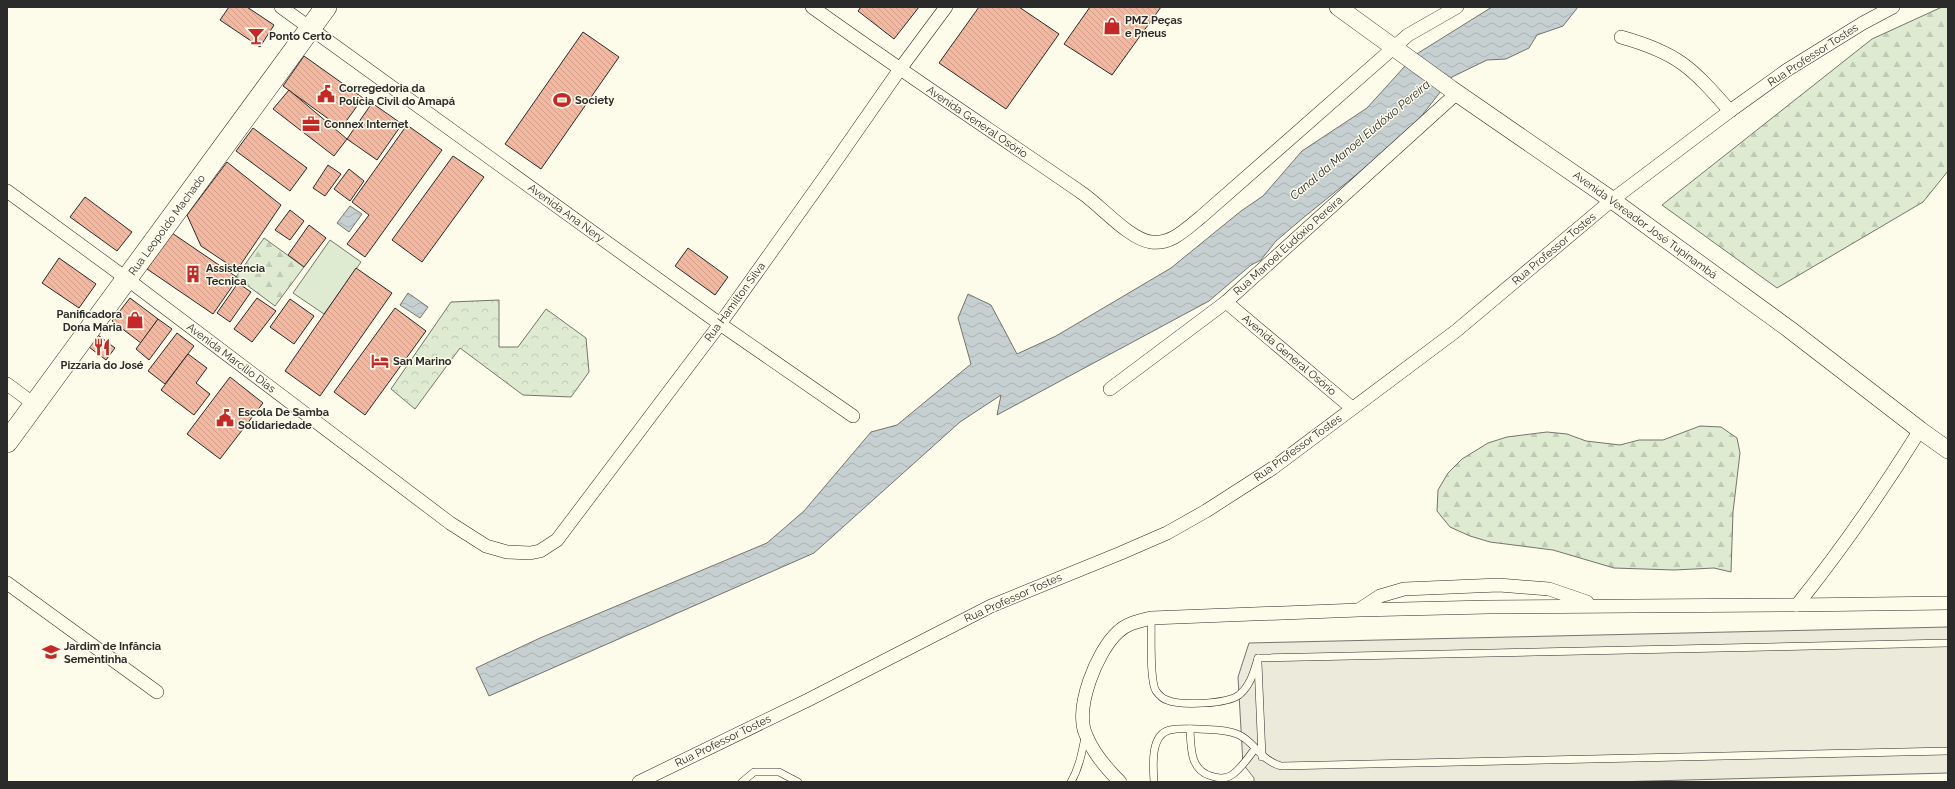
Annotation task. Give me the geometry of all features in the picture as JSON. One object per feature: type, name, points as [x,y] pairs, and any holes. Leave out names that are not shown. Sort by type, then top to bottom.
[{"type":"main road","name":"Rua Leopoldo Machado","points":[[7,442],[326,7]]},
{"type":"street","name":"Avenida Ana Nery","points":[[280,7],[720,324],[853,416]]},
{"type":"street","name":"Avenida General Osório","points":[[812,7],[1084,195],[1130,233],[1141,240],[1151,242],[1165,241],[1174,238],[1400,52]]},
{"type":"street","name":"Rua Hamilton Silva","points":[[495,549],[530,553],[540,551],[557,540],[720,324],[900,69],[946,7]]},
{"type":"street","name":"Avenida Vereador José Tupinambá","points":[[1338,7],[1454,91],[1612,200],[1789,329],[1948,450]]},
{"type":"street","points":[[1400,52],[1408,35],[1456,7]]},
{"type":"street","name":"Rua Professor Tostes","points":[[639,782],[801,703],[991,606],[1167,533],[1206,511],[1273,468],[1456,331],[1612,200],[1730,111],[1787,70],[1863,23],[1893,7]]},
{"type":"street","points":[[1621,37],[1656,47],[1684,63],[1698,74],[1730,111]]},
{"type":"street","name":"Rua Manoel Eudóxio Pereira","points":[[1110,389],[1226,302],[1454,91]]},
{"type":"street","name":"Avenida Marcílio Dias","points":[[7,192],[127,279],[450,523],[486,546],[495,549]]},
{"type":"street","name":"Avenida General Osório","points":[[1226,302],[1352,408]]},
{"type":"street","points":[[7,384],[34,404]]},
{"type":"street","points":[[1797,605],[1818,579],[1881,492],[1920,430]]},
{"type":"street","points":[[7,582],[157,692]]},
{"type":"street","points":[[1359,610],[1380,596],[1404,589],[1499,585],[1549,589],[1597,605]]},
{"type":"street","points":[[1120,782],[1103,765],[1085,735],[1082,714],[1085,697],[1097,663],[1118,632],[1129,624],[1151,618],[1359,610],[1597,605],[1667,606],[1948,603]]},
{"type":"lane","points":[[1151,618],[1152,678],[1155,690],[1167,700],[1177,703],[1209,703],[1228,700],[1237,696],[1244,690],[1252,677],[1258,658]]},
{"type":"lane","points":[[1258,658],[1948,643]]},
{"type":"lane","points":[[1258,658],[1262,757]]},
{"type":"lane","points":[[1190,729],[1191,747],[1196,766],[1207,775],[1221,778],[1229,776],[1240,768],[1255,749]]},
{"type":"lane","points":[[1154,782],[1153,757],[1159,737],[1168,730],[1190,729],[1214,729],[1238,734],[1262,757],[1274,764],[1294,766],[1353,763],[1436,763],[1948,751]]},
{"type":"lane","points":[[1071,782],[1078,768],[1085,735]]},
{"type":"lane","points":[[742,782],[754,772],[779,772],[798,782]]},
{"type":"green space","points":[[1942,7],[1948,7],[1948,171],[1923,202],[1777,288],[1662,205],[1872,39]]},
{"type":"green space","points":[[264,238],[304,267],[275,306],[236,277]]},
{"type":"green space","points":[[330,240],[361,262],[324,314],[293,293]]},
{"type":"green space","points":[[499,300],[499,347],[518,347],[546,309],[586,338],[589,372],[571,397],[523,395],[460,348],[415,409],[391,389],[451,302]]},
{"type":"green space","points":[[1700,426],[1721,427],[1737,438],[1740,453],[1733,512],[1731,572],[1714,568],[1674,570],[1614,568],[1553,550],[1490,542],[1470,536],[1450,527],[1437,511],[1438,490],[1448,473],[1462,459],[1488,443],[1507,437],[1547,432],[1567,434],[1586,441],[1620,445],[1639,440],[1663,440]]},
{"type":"shaded area","points":[[1948,627],[1948,773],[1613,782],[1254,782],[1254,778],[1243,764],[1238,677],[1249,643]]},
{"type":"water","name":"Canal da Manoel Eudóxio Pereira","points":[[1492,7],[1578,7],[1563,26],[1537,35],[1529,48],[1506,59],[1487,60],[1452,77],[1409,132],[1303,218],[1276,241],[1261,260],[1251,265],[1209,301],[997,415],[1001,395],[960,422],[814,553],[489,696],[476,668],[540,638],[767,543],[804,511],[871,432],[897,425],[971,364],[958,318],[968,294],[991,305],[1017,354],[1056,336],[1171,268],[1241,211],[1263,196],[1302,151],[1367,108],[1415,55]]},
{"type":"water","points":[[350,206],[362,214],[349,232],[337,223]]},
{"type":"water","points":[[408,293],[428,307],[420,318],[400,305]]},
{"type":"building","name":"Ponto Certo","points":[[229,7],[247,7],[274,25],[260,47],[220,20]]},
{"type":"building","points":[[861,7],[919,7],[894,39],[858,11]]},
{"type":"building","points":[[979,7],[1019,7],[1059,34],[1006,109],[939,63]]},
{"type":"building","name":"PMZ Peças e Pneus","points":[[1090,7],[1161,7],[1112,75],[1064,44]]},
{"type":"building","name":"Society","points":[[583,32],[619,57],[541,169],[505,144]]},
{"type":"building","name":"Corregedoria da Polícia Civil do Amapá","points":[[304,56],[363,98],[341,128],[283,86]]},
{"type":"building","name":"Connex Internet","points":[[289,90],[347,139],[334,156],[273,109]]},
{"type":"building","points":[[372,103],[402,124],[377,160],[347,139]]},
{"type":"building","points":[[407,125],[442,150],[365,257],[347,244],[369,215],[352,202]]},
{"type":"building","points":[[253,128],[307,168],[290,191],[236,151]]},
{"type":"building","points":[[453,156],[484,177],[422,262],[392,240]]},
{"type":"building","points":[[227,162],[281,205],[237,270],[201,246],[187,215]]},
{"type":"building","points":[[328,165],[341,174],[325,196],[313,188]]},
{"type":"building","points":[[349,169],[364,181],[350,201],[334,189]]},
{"type":"building","points":[[85,197],[132,232],[117,251],[70,217]]},
{"type":"building","points":[[290,210],[304,221],[290,240],[275,230]]},
{"type":"building","points":[[309,225],[326,238],[304,267],[288,255]]},
{"type":"building","name":"Assistencia Tecnica","points":[[172,233],[238,278],[213,314],[147,269]]},
{"type":"building","points":[[688,248],[728,277],[715,295],[675,266]]},
{"type":"building","points":[[59,258],[96,284],[79,308],[42,283]]},
{"type":"building","points":[[356,268],[392,293],[320,396],[285,371]]},
{"type":"building","points":[[238,283],[251,292],[230,322],[217,313]]},
{"type":"building","name":"Panificadora Dona Maria","points":[[130,298],[158,319],[141,343],[112,321]]},
{"type":"building","points":[[257,298],[276,311],[252,342],[234,329]]},
{"type":"building","points":[[290,299],[314,316],[294,344],[270,327]]},
{"type":"building","name":"San Marino","points":[[395,308],[426,331],[365,415],[334,392]]},
{"type":"building","points":[[158,319],[172,329],[149,360],[136,349]]},
{"type":"building","points":[[177,333],[194,346],[165,384],[148,371]]},
{"type":"building","name":"Pizzaria do José","points":[[98,335],[115,348],[106,360],[89,347]]},
{"type":"building","points":[[188,354],[207,368],[196,383],[210,394],[194,415],[161,390]]},
{"type":"building","name":"Escola De Samba Solidariedade","points":[[230,377],[263,403],[220,459],[187,434]]},
{"type":"place","name":"PMZ Peças e Pneus","points":[[1112,26]]},
{"type":"place","name":"Ponto Certo","points":[[256,36]]},
{"type":"place","name":"Corregedoria da Polícia Civil do Amapá","points":[[326,94]]},
{"type":"place","name":"Society","points":[[562,100]]},
{"type":"place","name":"Connex Internet","points":[[311,124]]},
{"type":"place","name":"Assistencia Tecnica","points":[[193,274]]},
{"type":"place","name":"Panificadora Dona Maria","points":[[135,320]]},
{"type":"place","name":"Pizzaria do José","points":[[102,347]]},
{"type":"place","name":"San Marino","points":[[380,361]]},
{"type":"place","name":"Escola De Samba Solidariedade","points":[[225,418]]},
{"type":"place","name":"Jardim de Infância Sementinha","points":[[51,652]]}]
